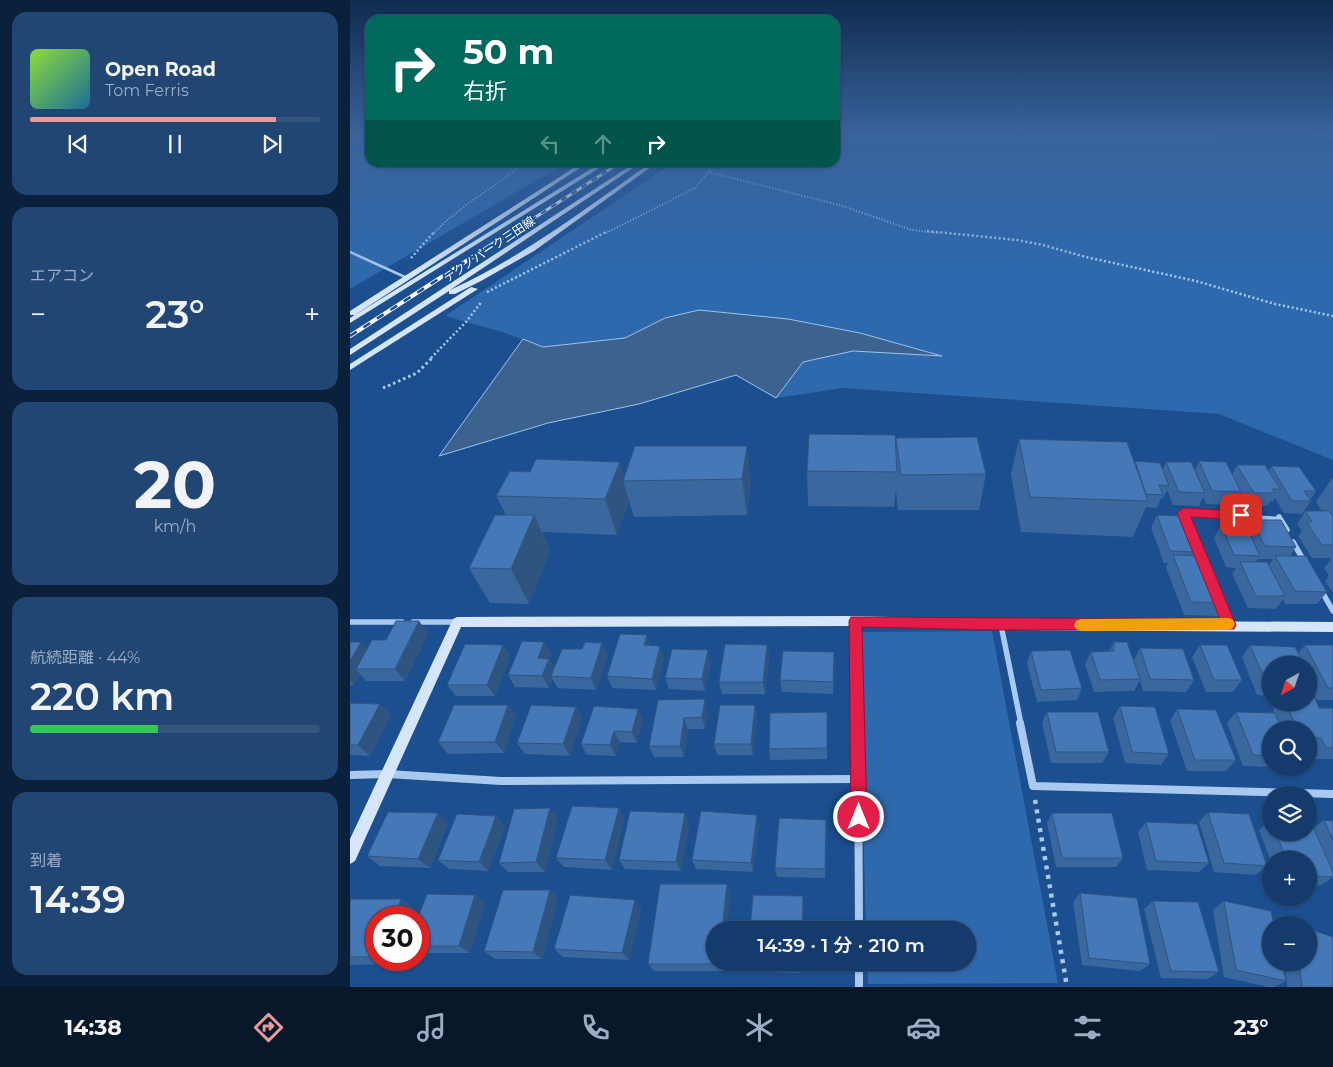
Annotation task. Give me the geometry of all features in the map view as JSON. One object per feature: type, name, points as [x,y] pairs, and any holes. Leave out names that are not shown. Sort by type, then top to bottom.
[{"type":"main road","points":[[350,314],[558,180]]},
{"type":"main road","name":"テクノパーク三田線","points":[[350,321],[578,180]]},
{"type":"main road","name":"テクノパーク三田線","points":[[350,353],[613,180]]},
{"type":"main road","points":[[350,368],[520,257],[629,180]]},
{"type":"main road","points":[[432,300],[468,286],[520,257]]},
{"type":"main road","points":[[350,309],[398,282]]},
{"type":"main road","points":[[350,856],[457,622],[855,621],[1001,625],[1333,627]]},
{"type":"street","points":[[1190,530],[1183,513],[1279,517],[1308,568]]},
{"type":"street","points":[[1318,585],[1333,611]]},
{"type":"street","points":[[1219,599],[1229,625]]},
{"type":"street","points":[[855,621],[859,779],[859,921]]},
{"type":"street","points":[[350,622],[457,622]]},
{"type":"street","points":[[1001,625],[1033,786],[1333,794]]},
{"type":"street","points":[[350,775],[388,774],[501,781],[859,779]]},
{"type":"street","points":[[858,987],[859,971]]},
{"type":"lane","points":[[350,252],[405,277]]},
{"type":"path","points":[[395,273],[445,221],[504,180]]},
{"type":"path","points":[[383,388],[417,373],[466,322],[489,292],[553,257],[695,188],[701,180]]},
{"type":"path","points":[[740,180],[843,206],[912,230],[1017,240],[1043,245],[1086,257],[1196,281],[1275,304],[1333,316]]},
{"type":"path","points":[[471,290],[489,292]]},
{"type":"path","points":[[1033,786],[1067,987]]},
{"type":"shaded area","points":[[350,180],[537,180],[350,289]]},
{"type":"shaded area","points":[[648,180],[1333,180],[1333,460],[1219,414],[843,388],[776,398],[803,362],[853,351],[939,355],[860,333],[788,319],[699,310],[665,318],[625,338],[543,347],[502,332],[445,316]]},
{"type":"shaded area","points":[[699,310],[788,319],[860,333],[942,356],[853,351],[803,362],[776,398],[736,375],[639,404],[548,423],[439,456],[523,339],[543,347],[625,338],[665,318]]},
{"type":"shaded area","points":[[992,631],[1058,983],[868,984],[867,971],[976,971],[976,921],[866,921],[858,632]]},
{"type":"building","points":[[809,434],[895,435],[897,472],[807,471]]},
{"type":"building","points":[[977,437],[986,474],[901,475],[896,438]]},
{"type":"building","points":[[1019,439],[1127,442],[1148,501],[1030,497]]},
{"type":"building","points":[[635,446],[747,446],[742,479],[623,481]]},
{"type":"building","points":[[536,459],[620,462],[605,499],[496,496],[510,471],[530,472]]},
{"type":"building","points":[[1135,461],[1160,463],[1169,486],[1159,485],[1163,495],[1146,494]]},
{"type":"building","points":[[1199,461],[1226,462],[1241,492],[1212,491]]},
{"type":"building","points":[[1166,462],[1191,462],[1205,493],[1179,492]]},
{"type":"building","points":[[1237,465],[1265,465],[1280,489],[1272,489],[1275,493],[1254,493]]},
{"type":"building","points":[[1271,466],[1299,467],[1316,491],[1304,491],[1311,501],[1292,501]]},
{"type":"building","points":[[1305,511],[1329,511],[1333,516],[1333,545],[1322,545],[1307,523],[1312,521]]},
{"type":"building","points":[[495,515],[534,515],[511,569],[469,568]]},
{"type":"building","points":[[1157,515],[1185,516],[1200,552],[1170,551]]},
{"type":"building","points":[[1251,520],[1281,520],[1296,547],[1265,546]]},
{"type":"building","points":[[1221,525],[1246,526],[1260,556],[1234,555]]},
{"type":"building","points":[[1173,555],[1207,556],[1227,603],[1191,602]]},
{"type":"building","points":[[1275,556],[1306,556],[1327,592],[1295,591]]},
{"type":"building","points":[[1240,562],[1267,562],[1285,596],[1256,596]]},
{"type":"building","points":[[396,621],[419,621],[395,669],[356,669],[372,640],[386,640]]},
{"type":"building","points":[[620,634],[647,635],[644,645],[660,646],[652,679],[607,676]]},
{"type":"building","points":[[522,641],[544,642],[538,658],[549,659],[542,676],[508,675]]},
{"type":"building","points":[[350,642],[361,642],[350,661]]},
{"type":"building","points":[[585,642],[602,643],[591,678],[551,676],[562,649],[582,649]]},
{"type":"building","points":[[1114,642],[1127,642],[1140,679],[1100,680],[1091,652],[1114,651]]},
{"type":"building","points":[[465,644],[503,645],[487,685],[447,685]]},
{"type":"building","points":[[725,644],[767,645],[763,682],[719,682]]},
{"type":"building","points":[[1200,645],[1227,645],[1242,680],[1214,680]]},
{"type":"building","points":[[1250,645],[1295,647],[1300,656],[1262,656],[1262,673]]},
{"type":"building","points":[[1305,645],[1333,645],[1333,688],[1328,688],[1318,669],[1318,656],[1311,656]]},
{"type":"building","points":[[1140,648],[1183,649],[1194,680],[1150,679]]},
{"type":"building","points":[[672,649],[708,650],[702,679],[665,678]]},
{"type":"building","points":[[1070,650],[1082,688],[1041,690],[1031,651]]},
{"type":"building","points":[[783,651],[834,652],[833,682],[780,680]]},
{"type":"building","points":[[705,699],[702,717],[684,718],[680,746],[649,746],[658,700]]},
{"type":"building","points":[[350,703],[380,704],[358,745],[350,745]]},
{"type":"building","points":[[454,705],[508,705],[495,742],[438,742]]},
{"type":"building","points":[[531,705],[576,707],[563,744],[517,743]]},
{"type":"building","points":[[720,705],[755,705],[751,744],[714,744]]},
{"type":"building","points":[[594,706],[638,709],[632,732],[614,731],[610,745],[581,744]]},
{"type":"building","points":[[1120,706],[1155,707],[1169,754],[1132,752]]},
{"type":"building","points":[[1318,706],[1319,708],[1333,708],[1333,748],[1326,748],[1321,738],[1317,738],[1317,721],[1294,721],[1289,711],[1318,711]]},
{"type":"building","points":[[1177,709],[1216,710],[1236,760],[1195,760]]},
{"type":"building","points":[[827,712],[827,748],[769,749],[770,713]]},
{"type":"building","points":[[1047,712],[1098,712],[1109,752],[1056,752]]},
{"type":"building","points":[[1236,712],[1275,713],[1278,721],[1262,721],[1262,756],[1253,755]]},
{"type":"building","points":[[572,806],[619,808],[605,860],[556,858]]},
{"type":"building","points":[[550,808],[536,862],[499,863],[514,809]]},
{"type":"building","points":[[630,811],[685,813],[676,862],[619,860]]},
{"type":"building","points":[[701,811],[757,815],[751,863],[692,860]]},
{"type":"building","points":[[388,812],[438,813],[418,859],[367,856]]},
{"type":"building","points":[[1208,812],[1249,814],[1262,852],[1262,866],[1224,863]]},
{"type":"building","points":[[1052,813],[1112,813],[1123,858],[1062,858]]},
{"type":"building","points":[[457,814],[496,816],[479,862],[438,860]]},
{"type":"building","points":[[779,818],[826,820],[825,869],[775,868]]},
{"type":"building","points":[[1324,820],[1333,821],[1333,840]]},
{"type":"building","points":[[1146,822],[1197,824],[1209,863],[1156,861]]},
{"type":"building","points":[[1317,836],[1333,872],[1333,877],[1317,876],[1317,851],[1283,851],[1279,841],[1317,841]]},
{"type":"building","points":[[660,884],[727,884],[723,921],[706,921],[706,964],[648,964]]},
{"type":"building","points":[[503,890],[550,890],[533,952],[484,951]]},
{"type":"building","points":[[1080,893],[1137,898],[1150,964],[1089,958]]},
{"type":"building","points":[[427,894],[475,895],[459,946],[430,946],[430,906],[422,906]]},
{"type":"building","points":[[570,895],[635,900],[622,953],[554,949]]},
{"type":"building","points":[[753,895],[803,896],[802,921],[751,921]]},
{"type":"building","points":[[351,899],[401,899],[398,906],[365,906],[365,957],[350,957]]},
{"type":"building","points":[[1153,901],[1198,902],[1219,972],[1171,971]]},
{"type":"building","points":[[1224,901],[1271,911],[1272,916],[1262,916],[1262,971],[1284,971],[1286,981],[1236,970]]},
{"type":"building","points":[[1317,932],[1333,937],[1333,987],[1302,987],[1300,971],[1317,971]]},
{"type":"railway","points":[[511,233],[593,180]]},
{"type":"railway","points":[[350,336],[513,231]]},
{"type":"slow traffic","points":[[1081,625],[1229,624]]},
{"type":"route","points":[[859,817],[855,621],[1001,625],[1229,625],[1183,513],[1241,515]]}]
